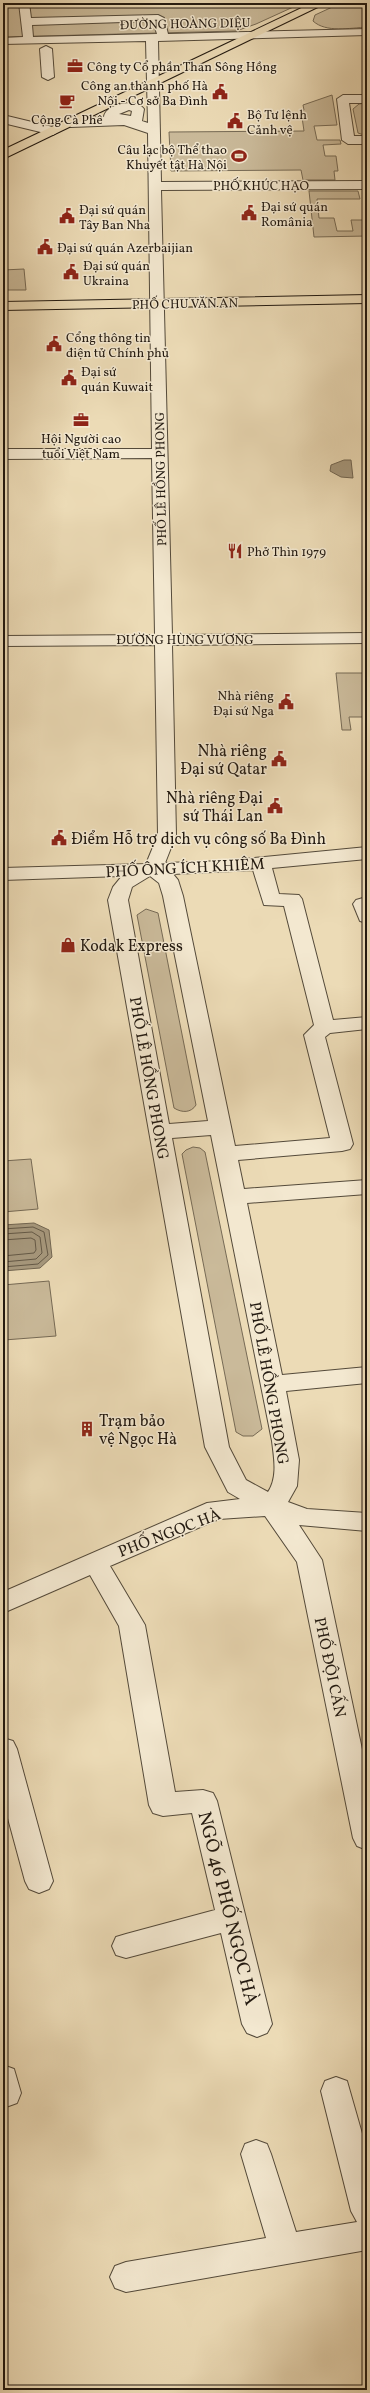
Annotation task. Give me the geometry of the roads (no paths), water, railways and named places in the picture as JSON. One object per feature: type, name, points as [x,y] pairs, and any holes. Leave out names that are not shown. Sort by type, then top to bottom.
[{"type":"main road","points":[[3,155],[321,3]]},
{"type":"main road","name":"PHỐ CHU VĂN AN","points":[[3,306],[367,299]]},
{"type":"street","points":[[24,3],[29,41]]},
{"type":"street","points":[[301,12],[300,20],[309,27],[339,32]]},
{"type":"street","name":"PHỐ LÊ HỒNG PHONG","points":[[26,22],[158,18],[154,83],[154,131],[168,835],[153,870]]},
{"type":"street","name":"ĐƯỜNG HOÀNG DIỆU","points":[[3,51],[46,50],[156,40],[254,35],[367,32]]},
{"type":"street","name":"ĐƯỜNG HOÀNG DIỆU","points":[[3,41],[156,40],[234,45],[367,41]]},
{"type":"street","points":[[46,50],[48,77]]},
{"type":"street","points":[[367,99],[343,99],[348,140],[367,140]]},
{"type":"street","points":[[3,119],[53,131]]},
{"type":"street","points":[[71,123],[117,121],[141,125],[154,131]]},
{"type":"street","name":"PHỐ KHÚC HẠO","points":[[155,186],[367,185]]},
{"type":"street","points":[[3,454],[160,453]]},
{"type":"street","name":"ĐƯỜNG HÙNG VƯƠNG","points":[[3,641],[367,638]]},
{"type":"street","name":"PHỐ ÔNG ÍCH KHIÊM","points":[[3,874],[153,870],[261,864],[367,852]]},
{"type":"street","points":[[261,864],[271,901],[292,899],[325,1027]]},
{"type":"street","name":"PHỐ LÊ HỒNG PHONG","points":[[153,870],[168,880],[173,896],[220,1127],[287,1460],[285,1486],[272,1506],[237,1486],[217,1447],[118,900],[120,888],[135,874],[153,870]]},
{"type":"street","points":[[225,1154],[342,1144],[314,1035],[325,1027],[367,1023]]},
{"type":"street","points":[[160,1132],[220,1127]]},
{"type":"street","points":[[234,1198],[367,1187]]},
{"type":"street","points":[[272,1384],[367,1375]]},
{"type":"street","name":"PHỐ NGỌC HÀ","points":[[3,1603],[216,1510],[272,1506],[305,1518],[367,1522]]},
{"type":"street","name":"PHỐ ĐỘI CẤN","points":[[272,1506],[309,1560],[367,1838]]},
{"type":"street","name":"NGÕ 46 PHỐ NGỌC HÀ","points":[[95,1562],[132,1625],[163,1805],[203,1801],[257,2024]]},
{"type":"street","points":[[3,1749],[39,1881]]},
{"type":"street","points":[[126,1946],[231,1918]]},
{"type":"street","points":[[336,2091],[367,2212]]},
{"type":"street","points":[[256,2154],[285,2249]]},
{"type":"street","points":[[126,2277],[367,2235]]},
{"type":"water","points":[[344,460],[351,460],[353,478],[341,477],[330,471],[331,465]]},
{"type":"water","points":[[34,1223],[49,1230],[52,1257],[40,1268],[3,1271],[3,1225]]},
{"type":"place","name":"Công ty Cổ phần Than Sông Hồng","points":[[75,66]]},
{"type":"place","name":"Công an thành phố Hà Nội - Cơ sở Ba Đình","points":[[220,92]]},
{"type":"place","name":"Cộng Cà Phê","points":[[67,101]]},
{"type":"place","name":"Bộ Tư lệnh Cảnh vệ","points":[[235,121]]},
{"type":"place","name":"Câu lạc bộ Thể thao Khuyết tật Hà Nội","points":[[239,156]]},
{"type":"place","name":"Đại sứ quán România","points":[[249,213]]},
{"type":"place","name":"Đại sứ quán Tây Ban Nha","points":[[67,216]]},
{"type":"place","name":"Đại sứ quán Azerbaijian","points":[[45,247]]},
{"type":"place","name":"Đại sứ quán Ukraina","points":[[71,272]]},
{"type":"place","name":"Cổng thông tin điện tử Chính phủ","points":[[54,344]]},
{"type":"place","name":"Đại sứ quán Kuwait","points":[[69,378]]},
{"type":"place","name":"Hội Người cao tuổi Việt Nam","points":[[81,420]]},
{"type":"place","name":"Phở Thìn 1979","points":[[235,551]]},
{"type":"place","name":"Nhà riêng Đại sứ Nga","points":[[286,702]]},
{"type":"place","name":"Nhà riêng Đại sứ Qatar","points":[[279,759]]},
{"type":"place","name":"Nhà riêng Đại sứ Thái Lan","points":[[275,806]]},
{"type":"place","name":"Điểm Hỗ trợ dịch vụ công số Ba Đình","points":[[59,838]]},
{"type":"place","name":"Kodak Express","points":[[68,945]]},
{"type":"place","name":"Trạm bảo vệ Ngọc Hà","points":[[87,1429]]}]
